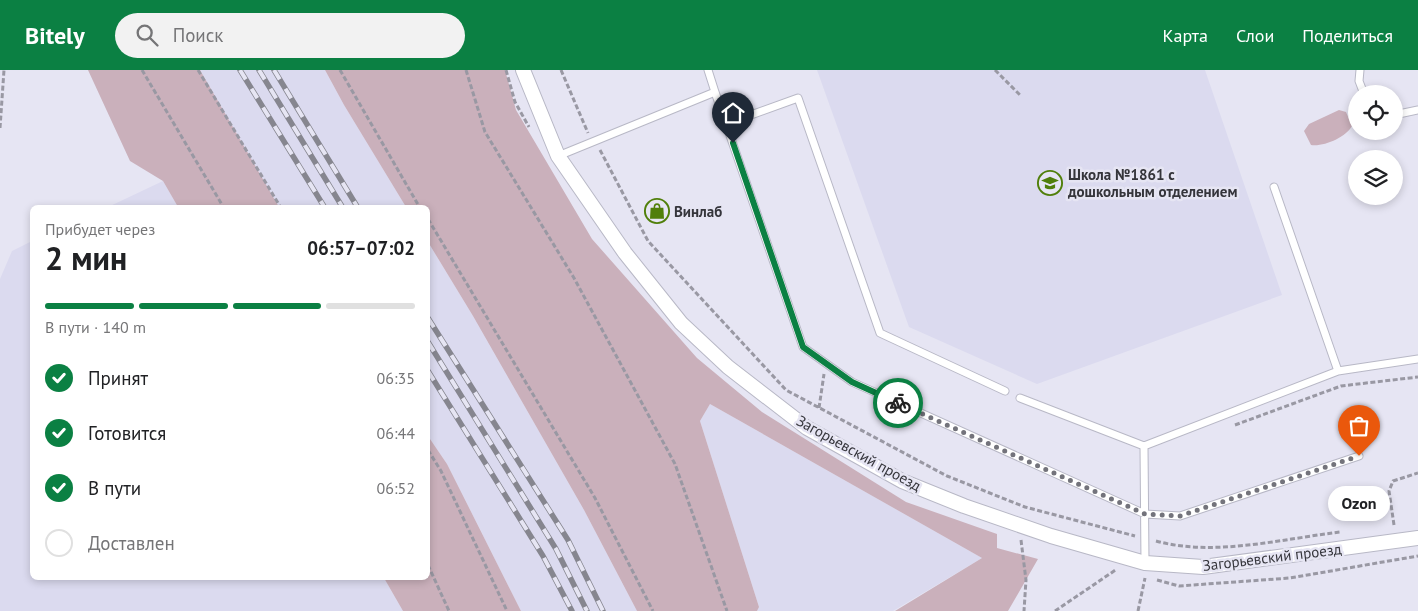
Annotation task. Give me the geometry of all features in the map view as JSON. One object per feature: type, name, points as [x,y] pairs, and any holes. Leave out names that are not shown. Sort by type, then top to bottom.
[{"type":"street","name":"Загорьевский проезд","points":[[523,70],[558,156],[625,253],[682,323],[728,368],[807,428],[902,481],[956,503],[1051,536],[1142,571],[1203,567],[1418,538]]},
{"type":"lane","points":[[708,70],[803,347],[852,382],[1145,514],[1180,516],[1359,456]]},
{"type":"lane","points":[[1360,70],[1361,85]]},
{"type":"lane","points":[[558,156],[715,92]]},
{"type":"lane","points":[[726,124],[798,98],[880,333],[1005,391]]},
{"type":"lane","points":[[1403,113],[1418,110]]},
{"type":"lane","points":[[1274,187],[1338,371]]},
{"type":"lane","points":[[1020,398],[1144,446],[1338,371],[1418,359]]},
{"type":"lane","points":[[1142,571],[1145,538],[1144,446]]},
{"type":"path","points":[[0,128],[4,70]]},
{"type":"path","points":[[142,70],[222,205]]},
{"type":"path","points":[[198,70],[279,205]]},
{"type":"path","points":[[340,70],[418,205]]},
{"type":"path","points":[[466,70],[485,132],[574,278],[675,464],[727,611]]},
{"type":"path","points":[[506,70],[515,102],[533,135]]},
{"type":"path","points":[[561,70],[591,141],[603,154],[648,241],[786,390],[947,476],[1025,506],[1171,545],[1224,547],[1346,531]]},
{"type":"path","points":[[995,70],[1020,95]]},
{"type":"path","points":[[430,222],[594,498],[652,611]]},
{"type":"path","points":[[819,408],[825,363]]},
{"type":"path","points":[[1229,427],[1342,386],[1418,377]]},
{"type":"path","points":[[430,453],[441,471],[507,611]]},
{"type":"path","points":[[1394,525],[1389,491],[1393,481],[1418,473]]},
{"type":"path","points":[[1384,526],[1402,524]]},
{"type":"path","points":[[1024,611],[1026,580],[1021,538],[1029,541]]},
{"type":"path","points":[[1138,611],[1142,571],[1179,586],[1290,578],[1418,556]]},
{"type":"path","points":[[1055,611],[1118,568],[1109,566]]},
{"type":"path","points":[[430,569],[449,611]]},
{"type":"shaded area","points":[[88,70],[200,70],[278,205],[177,205],[163,181],[130,161]]},
{"type":"shaded area","points":[[200,70],[325,70],[405,205],[278,205]]},
{"type":"shaded area","points":[[325,70],[505,70],[516,110],[592,239],[697,358],[762,412],[906,502],[997,534],[997,548],[1038,559],[1008,611],[895,611],[982,558],[710,404],[700,421],[759,607],[757,611],[637,611],[584,510],[473,316],[430,245],[430,205],[405,205]]},
{"type":"shaded area","name":"Школа №1861 с дошкольным отделением","points":[[817,70],[1205,70],[1282,295],[1037,384],[909,327]]},
{"type":"shaded area","points":[[1339,110],[1346,112],[1348,117],[1348,131],[1328,143],[1311,145],[1304,131],[1309,124]]},
{"type":"shaded area","points":[[163,181],[177,205],[112,205]]},
{"type":"shaded area","points":[[30,242],[30,580],[385,580],[403,611],[0,611],[0,279],[12,251]]},
{"type":"shaded area","points":[[430,245],[473,316],[584,510],[637,611],[521,611],[447,464],[430,439]]},
{"type":"shaded area","points":[[710,404],[982,558],[893,611],[757,611],[759,607],[700,421]]},
{"type":"shaded area","points":[[430,439],[447,464],[521,611],[403,611],[385,580],[430,580]]},
{"type":"railway","points":[[240,70],[323,205]]},
{"type":"railway","points":[[259,70],[341,205]]},
{"type":"railway","points":[[274,70],[356,205]]},
{"type":"railway","points":[[430,321],[568,540],[603,611]]},
{"type":"railway","points":[[430,345],[556,549],[587,611]]},
{"type":"railway","points":[[430,374],[543,556],[572,611]]},
{"type":"way so far","points":[[898,403],[1145,514],[1180,516],[1359,456]]},
{"type":"place","name":"Школа №1861 с дошкольным отделением","points":[[1050,183]]},
{"type":"place","name":"Винлаб","points":[[657,211]]},
{"type":"place","name":"Ozon","points":[[1359,456]]},
{"type":"route","points":[[733,143],[803,347],[852,382],[898,403]]}]
